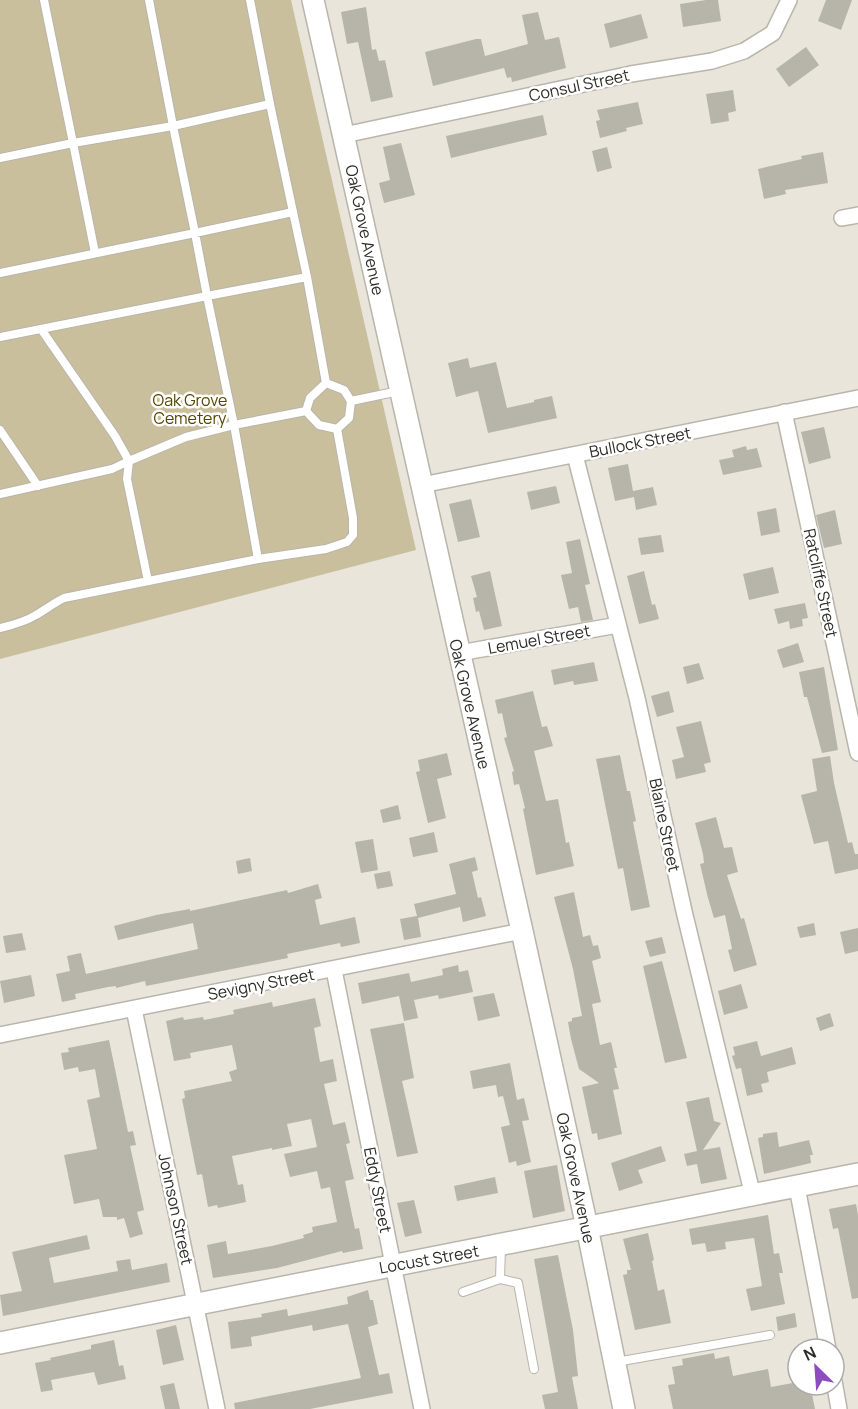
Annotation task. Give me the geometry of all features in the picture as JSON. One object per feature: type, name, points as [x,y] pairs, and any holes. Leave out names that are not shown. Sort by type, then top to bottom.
[{"type":"street","name":"Oak Grove Avenue","points":[[313,0],[522,931],[624,1409]]},
{"type":"street","name":"Consul Street","points":[[344,135],[631,74],[712,61],[744,51],[773,33],[789,0]]},
{"type":"street","points":[[842,218],[858,215]]},
{"type":"street","name":"Bullock Street","points":[[422,485],[858,398]]},
{"type":"street","name":"Ratcliffe Street","points":[[784,412],[858,753]]},
{"type":"street","name":"Blaine Street","points":[[575,455],[637,698],[684,911],[753,1196]]},
{"type":"street","name":"Lemuel Street","points":[[459,653],[618,624]]},
{"type":"street","name":"Sevigny Street","points":[[0,1035],[522,931]]},
{"type":"street","name":"Eddy Street","points":[[334,970],[422,1409]]},
{"type":"street","name":"Johnson Street","points":[[134,1009],[217,1409]]},
{"type":"street","name":"Locust Street","points":[[0,1344],[858,1174]]},
{"type":"street","points":[[797,1187],[826,1337]]},
{"type":"lane","points":[[44,0],[95,253]]},
{"type":"lane","points":[[149,0],[234,425],[258,559]]},
{"type":"lane","points":[[250,0],[307,277],[326,383]]},
{"type":"lane","points":[[0,158],[173,126],[270,104]]},
{"type":"lane","points":[[0,273],[293,212]]},
{"type":"lane","points":[[0,337],[307,277]]},
{"type":"lane","points":[[41,329],[115,436],[129,461],[127,479],[148,581]]},
{"type":"lane","points":[[326,383],[344,390],[351,401],[349,418],[337,429]]},
{"type":"lane","points":[[306,411],[310,398],[326,383]]},
{"type":"lane","points":[[351,401],[401,390]]},
{"type":"lane","points":[[0,494],[112,469],[186,437],[306,411]]},
{"type":"lane","points":[[306,411],[320,426],[337,429]]},
{"type":"lane","points":[[0,628],[21,622],[64,598],[258,559],[326,549],[347,542],[353,535],[353,518],[337,429]]},
{"type":"lane","points":[[0,430],[38,486]]},
{"type":"lane","points":[[500,1279],[501,1246]]},
{"type":"lane","points":[[463,1292],[500,1279],[518,1282],[534,1369]]},
{"type":"lane","points":[[614,1362],[770,1335]]},
{"type":"green space","name":"Oak Grove Cemetery","points":[[0,0],[291,0],[416,550],[0,659]]},
{"type":"building","points":[[718,0],[721,21],[683,27],[680,4]]},
{"type":"building","points":[[826,0],[852,0],[841,30],[818,21]]},
{"type":"building","points":[[366,7],[372,50],[376,49],[379,61],[385,60],[393,97],[371,102],[358,42],[347,44],[341,12]]},
{"type":"building","points":[[538,12],[545,40],[559,37],[566,68],[512,82],[511,77],[507,78],[504,68],[433,86],[425,52],[476,39],[481,39],[485,56],[528,44],[522,15]]},
{"type":"building","points":[[641,14],[648,38],[610,48],[604,24]]},
{"type":"building","points":[[806,47],[819,65],[789,87],[776,69]]},
{"type":"building","points":[[733,90],[736,111],[728,113],[729,121],[711,124],[706,94]]},
{"type":"building","points":[[638,102],[643,124],[600,138],[596,121],[600,120],[597,110]]},
{"type":"building","points":[[543,115],[547,135],[451,158],[446,136]]},
{"type":"building","points":[[401,143],[415,195],[384,203],[379,183],[390,180],[383,147]]},
{"type":"building","points":[[607,147],[612,168],[597,172],[592,151]]},
{"type":"building","points":[[823,152],[828,183],[785,190],[786,194],[764,199],[758,169]]},
{"type":"building","points":[[468,358],[470,368],[496,362],[507,408],[552,396],[557,418],[488,433],[478,391],[456,397],[448,363]]},
{"type":"building","points":[[824,427],[831,458],[809,464],[801,432]]},
{"type":"building","points":[[746,446],[747,450],[757,448],[762,467],[723,475],[719,460],[734,457],[732,450]]},
{"type":"building","points":[[628,464],[633,491],[653,487],[657,505],[636,510],[634,497],[615,501],[608,468]]},
{"type":"building","points":[[556,486],[560,503],[531,510],[527,492]]},
{"type":"building","points":[[471,499],[480,537],[458,542],[449,504]]},
{"type":"building","points":[[776,508],[780,532],[761,536],[757,512]]},
{"type":"building","points":[[835,510],[842,544],[824,548],[816,515]]},
{"type":"building","points":[[661,535],[664,552],[641,555],[638,538]]},
{"type":"building","points":[[580,539],[590,584],[585,585],[593,620],[581,622],[578,607],[569,609],[561,575],[572,573],[566,542]]},
{"type":"building","points":[[773,567],[779,593],[749,600],[743,574]]},
{"type":"building","points":[[490,571],[502,626],[484,630],[479,611],[476,612],[473,598],[477,597],[471,576]]},
{"type":"building","points":[[644,571],[652,605],[655,604],[659,619],[639,624],[627,576]]},
{"type":"building","points":[[805,603],[808,618],[802,619],[803,626],[790,629],[789,621],[778,624],[774,609]]},
{"type":"building","points":[[798,643],[804,662],[783,668],[777,650]]},
{"type":"building","points":[[594,662],[598,681],[574,685],[573,681],[554,685],[551,670]]},
{"type":"building","points":[[699,663],[704,679],[687,684],[683,667]]},
{"type":"building","points":[[824,667],[838,750],[822,753],[807,697],[804,697],[799,672]]},
{"type":"building","points":[[533,691],[542,727],[547,726],[553,746],[534,751],[546,801],[558,799],[566,843],[569,842],[574,866],[536,875],[523,809],[525,808],[519,784],[514,785],[512,772],[514,771],[504,738],[507,737],[502,713],[498,714],[495,700]]},
{"type":"building","points":[[669,691],[674,712],[657,717],[651,696]]},
{"type":"building","points":[[701,721],[711,762],[704,764],[706,772],[676,779],[672,760],[684,757],[676,727]]},
{"type":"building","points":[[447,753],[452,775],[437,779],[446,818],[428,823],[416,772],[420,771],[418,760]]},
{"type":"building","points":[[620,755],[636,821],[633,822],[650,907],[631,911],[623,868],[618,869],[596,759]]},
{"type":"building","points":[[830,756],[848,843],[852,842],[855,854],[858,854],[858,869],[835,874],[828,841],[814,844],[801,795],[817,791],[812,759]]},
{"type":"building","points":[[398,805],[401,819],[383,823],[380,810]]},
{"type":"building","points":[[716,817],[724,848],[732,847],[738,872],[727,875],[741,919],[744,918],[757,965],[734,972],[728,950],[732,949],[725,915],[714,918],[708,898],[700,864],[704,863],[703,854],[695,823]]},
{"type":"building","points":[[434,832],[438,852],[413,857],[409,838]]},
{"type":"building","points":[[373,839],[378,870],[361,873],[355,842]]},
{"type":"building","points":[[475,857],[478,870],[472,872],[478,898],[481,897],[486,916],[463,922],[460,907],[418,918],[421,937],[404,940],[400,919],[417,916],[414,904],[456,894],[449,864]]},
{"type":"building","points":[[250,858],[252,871],[238,874],[236,861]]},
{"type":"building","points":[[390,871],[393,886],[377,889],[374,874]]},
{"type":"building","points":[[318,884],[322,898],[315,900],[320,925],[355,917],[360,943],[341,947],[340,943],[287,954],[288,958],[146,986],[145,981],[116,988],[116,986],[108,987],[75,994],[76,999],[62,1002],[56,974],[70,971],[67,956],[81,953],[86,974],[198,949],[193,923],[118,940],[114,926],[156,915],[190,909],[190,911],[287,890],[288,893]]},
{"type":"building","points":[[574,892],[583,937],[590,935],[593,946],[598,945],[601,958],[592,961],[601,1002],[592,1004],[600,1045],[611,1042],[617,1068],[614,1068],[619,1089],[613,1090],[622,1134],[598,1140],[597,1133],[592,1134],[582,1087],[599,1083],[579,1069],[571,1039],[568,1022],[572,1021],[572,1018],[582,1016],[573,969],[554,897]]},
{"type":"building","points":[[814,923],[816,935],[800,938],[797,927]]},
{"type":"building","points":[[858,928],[858,951],[845,954],[840,932]]},
{"type":"building","points":[[22,933],[26,950],[6,953],[3,936]]},
{"type":"building","points":[[662,937],[666,953],[650,957],[645,941]]},
{"type":"building","points":[[662,961],[687,1058],[665,1063],[643,966]]},
{"type":"building","points":[[458,965],[459,972],[468,970],[473,992],[439,999],[438,995],[414,1000],[418,1018],[404,1021],[399,996],[362,1004],[358,983],[409,973],[411,982],[443,975],[442,969]]},
{"type":"building","points":[[31,975],[35,996],[4,1003],[0,981]]},
{"type":"building","points":[[741,984],[748,1008],[724,1015],[718,991]]},
{"type":"building","points":[[494,993],[500,1016],[478,1021],[473,997]]},
{"type":"building","points":[[315,998],[321,1026],[314,1028],[320,1062],[333,1059],[337,1081],[324,1084],[333,1125],[345,1122],[350,1143],[346,1144],[354,1179],[345,1181],[355,1229],[359,1228],[363,1249],[343,1253],[342,1251],[277,1268],[213,1278],[207,1245],[226,1241],[228,1254],[304,1238],[303,1235],[313,1232],[312,1227],[337,1222],[330,1187],[321,1189],[317,1171],[290,1177],[284,1154],[317,1147],[311,1119],[287,1124],[292,1146],[232,1156],[238,1185],[243,1184],[246,1202],[218,1208],[217,1205],[208,1207],[202,1174],[197,1175],[182,1099],[185,1098],[184,1091],[232,1081],[229,1072],[237,1069],[232,1045],[190,1053],[191,1058],[174,1061],[166,1021],[183,1017],[184,1020],[203,1017],[204,1020],[234,1014],[233,1010],[272,1002],[273,1007]]},
{"type":"building","points":[[830,1013],[834,1026],[820,1031],[816,1018]]},
{"type":"building","points":[[404,1023],[414,1078],[402,1081],[418,1153],[397,1157],[370,1029]]},
{"type":"building","points":[[109,1040],[128,1132],[133,1131],[136,1145],[130,1146],[144,1210],[137,1212],[143,1234],[130,1238],[124,1218],[117,1220],[117,1217],[103,1217],[99,1199],[74,1204],[64,1155],[97,1149],[87,1100],[100,1097],[95,1069],[79,1072],[78,1067],[64,1070],[61,1053],[69,1052],[68,1048]]},
{"type":"building","points":[[757,1041],[761,1056],[792,1047],[796,1064],[767,1072],[769,1082],[761,1084],[763,1092],[747,1096],[741,1068],[736,1069],[732,1056],[735,1055],[733,1047]]},
{"type":"building","points":[[510,1063],[517,1100],[524,1098],[529,1120],[522,1121],[531,1162],[517,1166],[516,1161],[509,1163],[501,1127],[510,1125],[503,1096],[498,1097],[496,1085],[473,1089],[470,1071]]},
{"type":"building","points":[[709,1097],[714,1121],[721,1123],[703,1150],[720,1147],[727,1179],[701,1184],[697,1164],[687,1166],[684,1154],[697,1151],[686,1102]]},
{"type":"building","points":[[777,1132],[779,1147],[809,1140],[813,1155],[810,1155],[811,1163],[764,1174],[758,1138],[763,1137],[763,1134]]},
{"type":"building","points":[[661,1146],[666,1161],[638,1170],[643,1183],[619,1191],[611,1163]]},
{"type":"building","points":[[557,1165],[565,1211],[533,1218],[524,1171]]},
{"type":"building","points":[[495,1177],[498,1193],[457,1201],[454,1186]]},
{"type":"building","points":[[414,1200],[422,1233],[405,1237],[397,1203]]},
{"type":"building","points":[[856,1204],[858,1298],[852,1299],[838,1228],[833,1229],[829,1209]]},
{"type":"building","points":[[768,1215],[774,1254],[779,1253],[783,1273],[779,1273],[785,1304],[751,1311],[746,1289],[762,1286],[754,1238],[725,1242],[726,1249],[707,1252],[705,1243],[692,1245],[689,1229]]},
{"type":"building","points":[[648,1233],[658,1291],[664,1289],[671,1323],[635,1330],[623,1275],[627,1274],[627,1270],[631,1270],[623,1239]]},
{"type":"building","points":[[87,1235],[90,1249],[49,1258],[54,1283],[118,1271],[116,1261],[130,1259],[132,1270],[167,1263],[170,1282],[3,1316],[0,1295],[22,1291],[12,1252]]},
{"type":"building","points":[[558,1255],[573,1330],[578,1376],[572,1377],[578,1409],[545,1409],[542,1395],[558,1392],[534,1259]]},
{"type":"building","points":[[368,1290],[370,1300],[373,1300],[378,1324],[368,1327],[379,1375],[389,1373],[393,1393],[310,1409],[235,1409],[234,1403],[361,1378],[348,1324],[313,1331],[312,1325],[251,1337],[252,1346],[231,1349],[228,1322],[262,1317],[261,1314],[287,1309],[288,1316],[348,1304],[347,1297]]},
{"type":"building","points":[[795,1313],[797,1327],[778,1331],[776,1317]]},
{"type":"building","points":[[176,1325],[184,1360],[163,1365],[156,1330]]},
{"type":"building","points":[[114,1340],[119,1366],[123,1365],[126,1379],[98,1385],[94,1372],[51,1380],[53,1390],[41,1392],[35,1363],[91,1349],[91,1345]]},
{"type":"building","points":[[714,1353],[715,1359],[729,1356],[733,1376],[768,1369],[771,1387],[786,1384],[786,1397],[812,1397],[815,1409],[673,1409],[668,1385],[675,1384],[672,1367],[683,1365],[682,1359]]},
{"type":"building","points":[[174,1383],[180,1409],[165,1409],[160,1386]]}]
